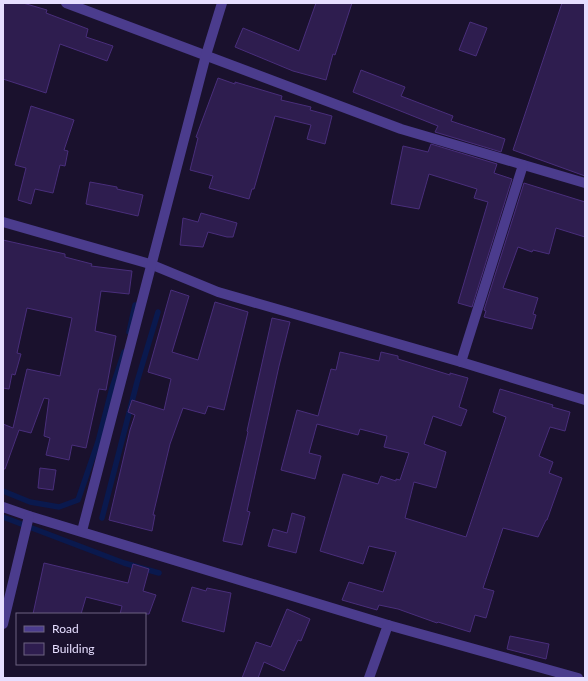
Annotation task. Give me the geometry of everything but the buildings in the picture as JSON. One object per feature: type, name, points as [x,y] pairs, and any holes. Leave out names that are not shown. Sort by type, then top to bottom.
[{"type":"street","points":[[66,3],[401,129],[585,183]]},
{"type":"street","points":[[82,531],[150,264],[206,55],[222,3]]},
{"type":"street","points":[[461,362],[523,165]]},
{"type":"street","points":[[3,222],[150,264],[218,292],[461,362],[585,400]]},
{"type":"street","points":[[3,507],[388,625],[578,678]]},
{"type":"street","points":[[3,624],[29,516]]},
{"type":"street","points":[[369,678],[388,625]]},
{"type":"waterway","points":[[129,332],[135,305]]},
{"type":"waterway","points":[[102,518],[137,382],[158,312]]},
{"type":"waterway","points":[[3,491],[30,502],[59,507],[78,500],[98,442],[112,388],[124,352]]},
{"type":"waterway","points":[[3,517],[124,563],[159,573]]}]
